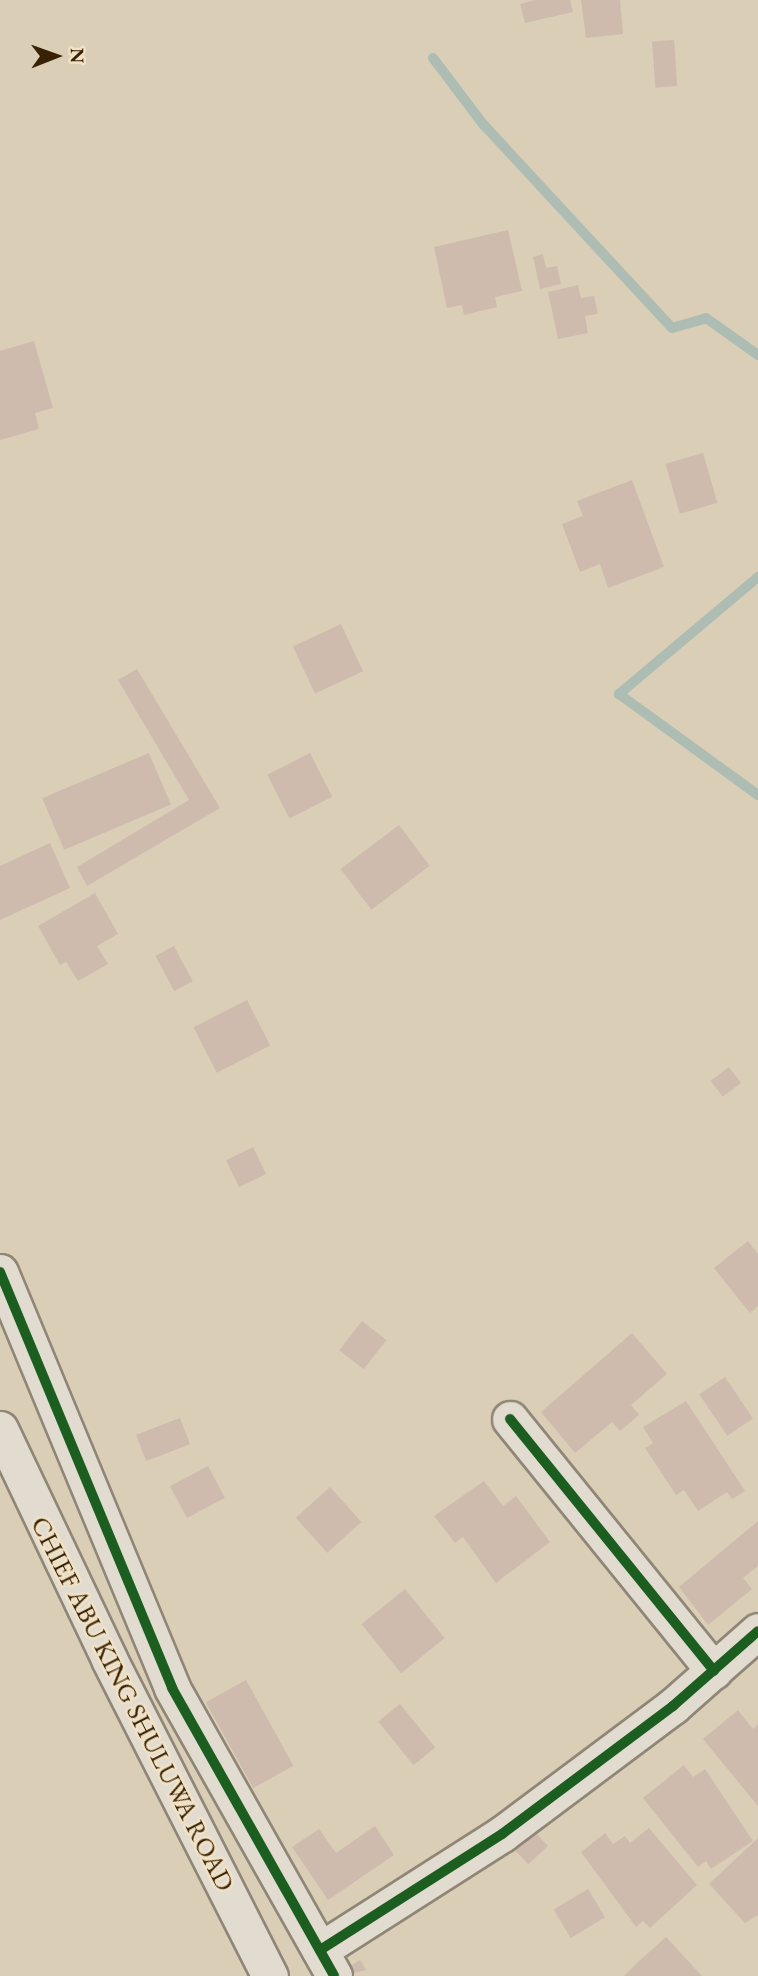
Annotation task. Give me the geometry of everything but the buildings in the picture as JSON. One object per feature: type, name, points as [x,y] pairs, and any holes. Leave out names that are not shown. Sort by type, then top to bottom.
[{"type":"street","points":[[0,1272],[172,1688],[327,1963],[714,1671],[758,1631]]},
{"type":"street","points":[[510,1419],[714,1671]]},
{"type":"street","name":"CHIEF ABU KING SHULUWA ROAD","points":[[0,1429],[8,1477],[270,1976]]},
{"type":"waterway","points":[[433,58],[483,124],[672,328],[706,318],[758,355]]},
{"type":"waterway","points":[[758,577],[619,694],[758,795]]},
{"type":"cycle path","points":[[0,1272],[172,1688],[334,1976]]},
{"type":"cycle path","points":[[510,1419],[714,1671]]},
{"type":"cycle path","points":[[320,1950],[502,1834],[673,1706],[758,1631]]}]
